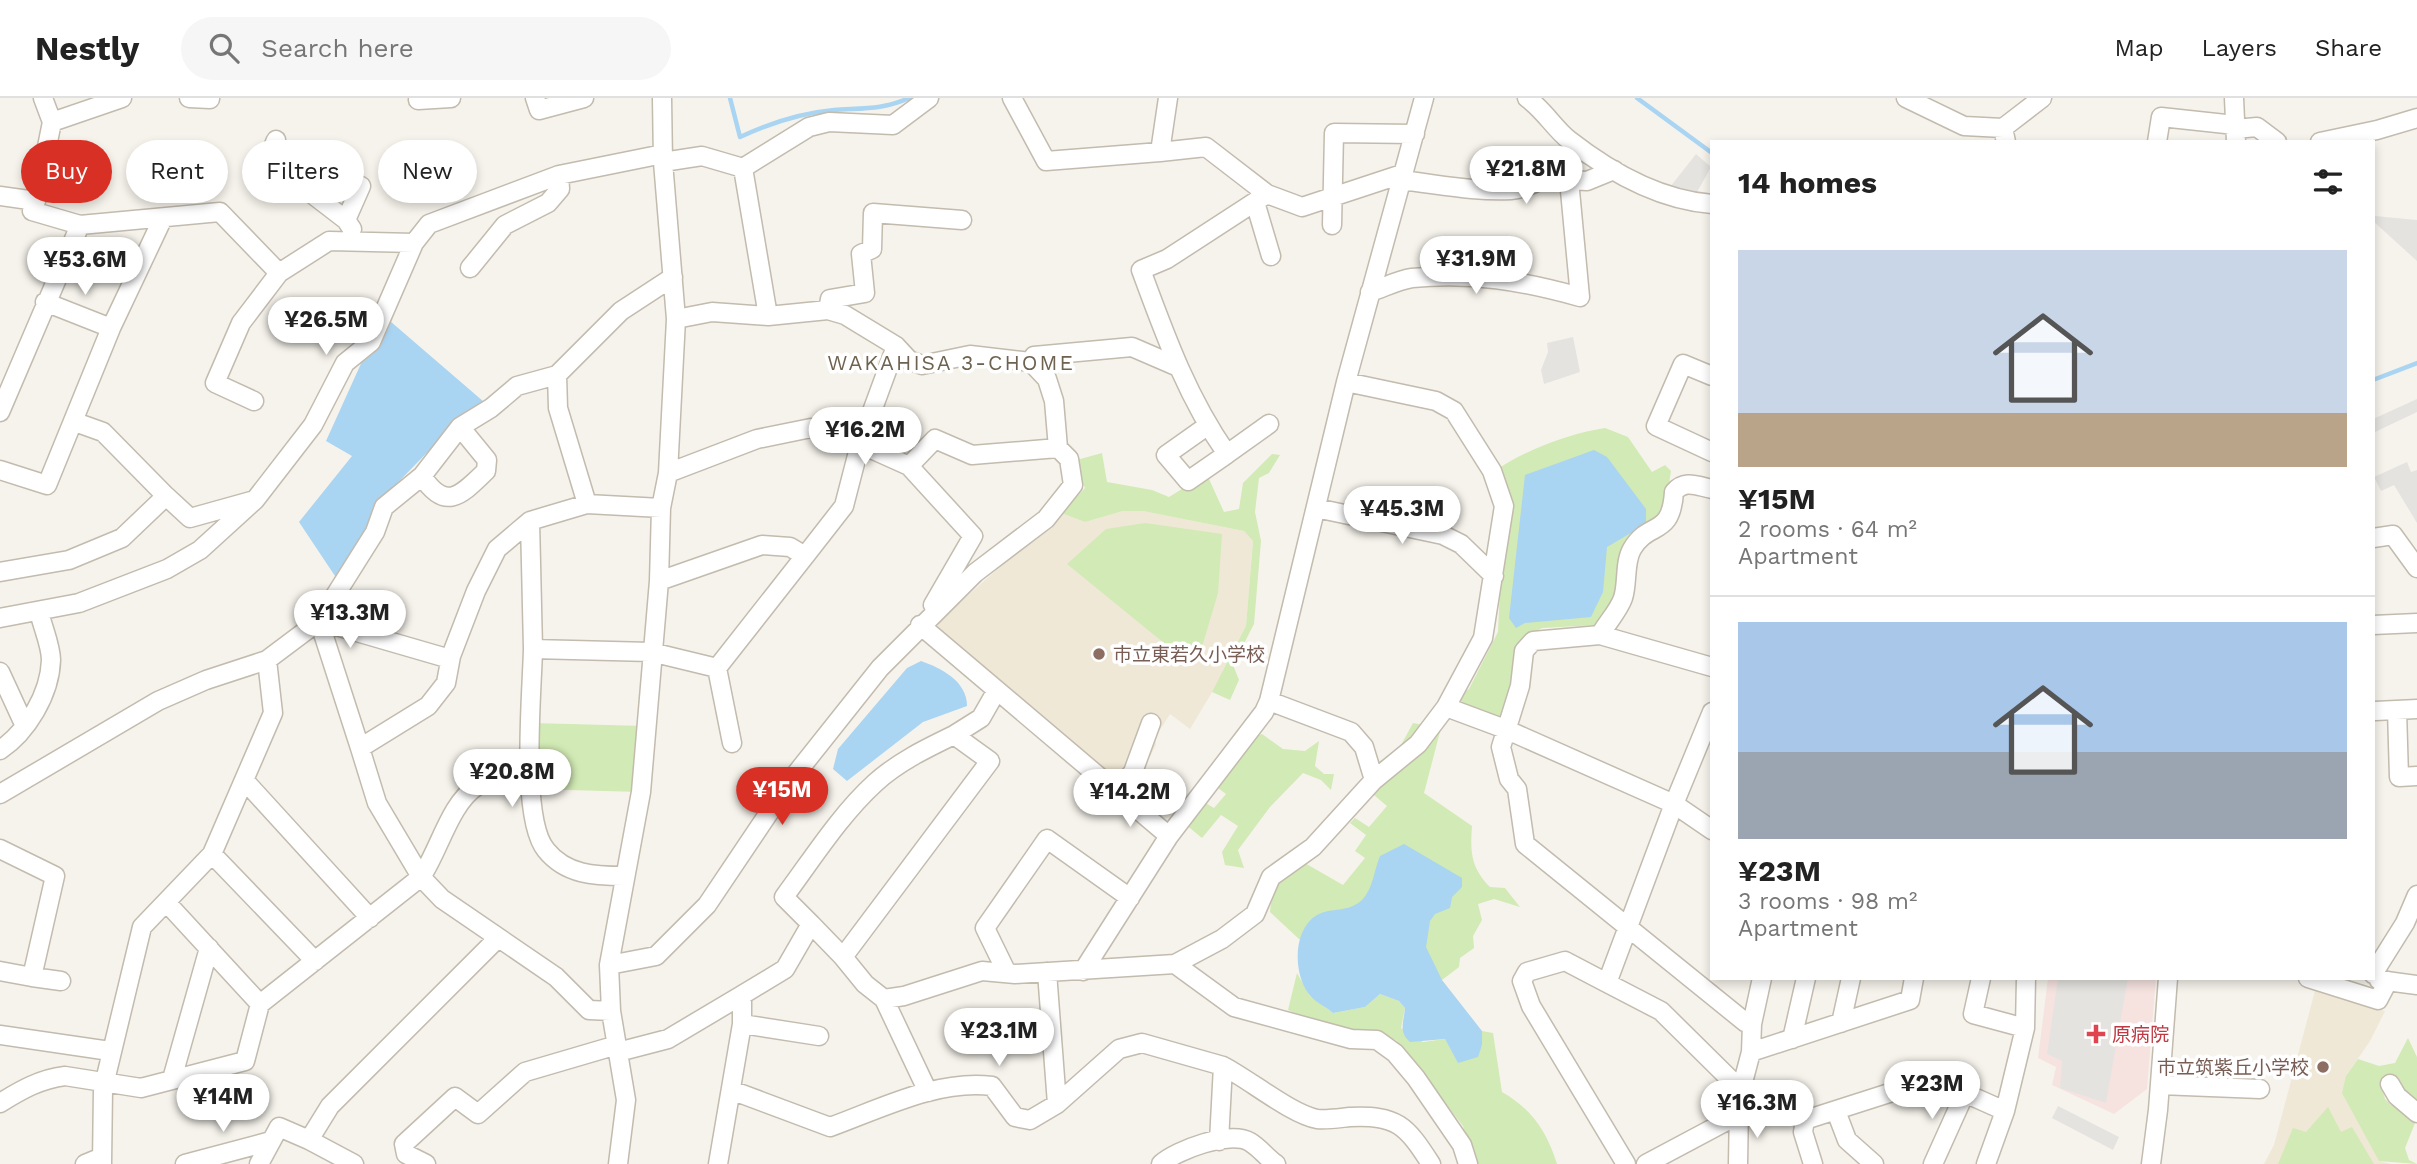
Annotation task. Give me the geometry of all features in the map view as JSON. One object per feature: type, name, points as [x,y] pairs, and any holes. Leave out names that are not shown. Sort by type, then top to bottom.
[{"type":"street","points":[[43,98],[52,122],[48,140]]},
{"type":"street","points":[[52,122],[122,98]]},
{"type":"street","points":[[189,98],[210,99]]},
{"type":"street","points":[[535,98],[539,110],[584,98]]},
{"type":"street","points":[[618,1164],[626,1100],[611,1011],[609,965],[641,792],[659,581],[661,508],[667,473],[676,319],[663,158],[662,98]]},
{"type":"street","points":[[743,169],[809,127],[828,122],[893,125],[929,98]]},
{"type":"street","points":[[1012,98],[1046,161],[1206,147],[1261,198],[1302,207],[1401,177],[1480,189],[1515,190],[1552,175],[1587,181],[1614,170]]},
{"type":"street","points":[[1160,152],[1168,98]]},
{"type":"street","points":[[1083,971],[1169,836],[1264,712],[1269,701],[1346,382],[1424,98]]},
{"type":"street","points":[[1527,98],[1542,108],[1567,139],[1632,182],[1695,203],[1710,204]]},
{"type":"street","points":[[1906,98],[1964,126],[2005,135],[2042,98]]},
{"type":"street","points":[[2234,98],[2235,132]]},
{"type":"street","points":[[418,100],[451,99]]},
{"type":"street","points":[[2157,140],[2161,117],[2235,132],[2257,127],[2274,140]]},
{"type":"street","points":[[2330,140],[2377,131],[2417,118]]},
{"type":"street","points":[[1332,225],[1335,195],[1334,133],[1415,135]]},
{"type":"street","points":[[0,618],[79,603],[167,569],[200,550],[255,500],[313,425],[345,363],[371,342],[414,243],[429,224],[559,176],[663,158],[702,156],[743,169]]},
{"type":"street","points":[[743,169],[768,316]]},
{"type":"street","points":[[470,268],[505,225],[548,203],[560,189],[559,176]]},
{"type":"street","points":[[1370,292],[1410,279],[1480,277],[1518,280],[1580,296],[1569,180]]},
{"type":"street","points":[[0,196],[21,199]]},
{"type":"street","points":[[1261,198],[1271,256]]},
{"type":"street","points":[[1227,454],[1208,426],[1176,366],[1141,270],[1167,259],[1261,198]]},
{"type":"street","points":[[35,203],[32,211],[80,225],[220,212],[279,273]]},
{"type":"street","points":[[324,203],[346,220],[360,241]]},
{"type":"street","points":[[346,220],[354,203]]},
{"type":"street","points":[[828,310],[830,299],[864,293],[861,254],[872,249],[873,213],[962,220]]},
{"type":"street","points":[[0,470],[47,485],[75,422],[111,328],[163,218]]},
{"type":"street","points":[[0,412],[80,225]]},
{"type":"street","points":[[254,401],[215,383],[241,323],[279,273],[328,241],[414,243]]},
{"type":"street","points":[[0,794],[158,701],[206,680],[267,660],[319,621],[375,532],[384,507],[422,475],[460,427],[491,408],[517,386],[557,375],[621,311],[673,277]]},
{"type":"street","points":[[45,302],[111,328]]},
{"type":"street","points":[[609,965],[656,956],[706,905],[792,780],[880,668],[920,625],[975,573],[1046,519],[1073,485],[1069,460],[1058,448],[1054,401],[1047,379],[1031,362],[970,355],[922,365],[909,360],[895,346],[845,315],[828,310],[768,316],[712,312],[676,319]]},
{"type":"street","points":[[732,743],[717,668],[844,506],[860,444],[895,346]]},
{"type":"street","points":[[1031,362],[1034,356],[1132,347],[1176,366]]},
{"type":"street","points":[[1710,375],[1683,365],[1656,426],[1710,451]]},
{"type":"street","points":[[557,375],[558,408],[587,504]]},
{"type":"street","points":[[884,999],[904,996],[982,971],[1083,971],[1175,964],[1222,939],[1255,915],[1271,877],[1313,846],[1374,780],[1418,744],[1446,707],[1483,638],[1504,506],[1492,471],[1454,411],[1436,401],[1346,382]]},
{"type":"street","points":[[75,422],[103,432],[190,518],[255,500]]},
{"type":"street","points":[[1208,426],[1166,455],[1188,481],[1269,424]]},
{"type":"street","points":[[422,475],[429,486],[446,498],[459,497],[486,471],[487,460],[460,427]]},
{"type":"street","points":[[667,473],[757,439],[811,428],[860,444],[909,466],[973,536],[920,625]]},
{"type":"street","points":[[909,466],[935,439],[972,455],[1058,448]]},
{"type":"street","points":[[1600,635],[1623,599],[1630,552],[1640,538],[1668,518],[1672,512],[1674,492],[1680,485],[1688,484],[1710,489]]},
{"type":"street","points":[[0,572],[69,560],[122,538],[166,496]]},
{"type":"street","points":[[360,748],[428,706],[446,684],[450,659],[476,591],[497,549],[530,521],[587,504],[661,508]]},
{"type":"street","points":[[1316,508],[1443,535],[1461,544],[1494,576]]},
{"type":"street","points":[[530,521],[533,649],[532,819],[545,850],[570,870],[596,876],[624,876]]},
{"type":"street","points":[[2375,538],[2393,536],[2417,568]]},
{"type":"street","points":[[659,581],[762,545],[790,547],[805,556]]},
{"type":"street","points":[[0,750],[9,744],[41,704],[51,659],[39,611]]},
{"type":"street","points":[[319,621],[450,659]]},
{"type":"street","points":[[319,621],[377,803],[421,877],[442,900],[556,977],[589,1010],[611,1011]]},
{"type":"street","points":[[2375,625],[2417,623]]},
{"type":"street","points":[[920,625],[1169,836]]},
{"type":"street","points":[[1710,666],[1600,635],[1533,641],[1524,651],[1520,686],[1505,729],[1502,757],[1509,779],[1517,789],[1525,844],[1745,1022],[1752,1024]]},
{"type":"street","points":[[533,649],[652,652],[717,668]]},
{"type":"street","points":[[96,1162],[110,1051],[142,927],[212,854],[272,713],[267,660]]},
{"type":"street","points":[[0,672],[24,724]]},
{"type":"street","points":[[928,1092],[884,999],[865,984],[843,957],[784,897],[822,845],[876,782],[922,750],[981,718],[997,690]]},
{"type":"street","points":[[1269,701],[1351,732],[1364,747],[1374,780]]},
{"type":"street","points":[[1446,707],[1505,729],[1674,804],[1710,829]]},
{"type":"street","points":[[2375,711],[2417,709]]},
{"type":"street","points":[[2397,710],[2399,777],[2417,776]]},
{"type":"street","points":[[1607,983],[1674,804],[1710,717]]},
{"type":"street","points":[[1116,792],[1133,772],[1151,723]]},
{"type":"street","points":[[843,957],[990,761],[954,735]]},
{"type":"street","points":[[0,1103],[25,1087],[53,1078],[65,1076],[141,1088],[244,1061],[260,1004],[421,877],[435,857],[451,817],[475,787],[531,760]]},
{"type":"street","points":[[244,780],[370,918]]},
{"type":"street","points":[[1007,973],[985,928],[1047,839],[1130,898]]},
{"type":"street","points":[[0,849],[54,876],[32,977]]},
{"type":"street","points":[[212,854],[315,961]]},
{"type":"street","points":[[2314,980],[2378,1000],[2377,978],[2417,895]]},
{"type":"street","points":[[166,902],[260,1004]]},
{"type":"street","points":[[426,1164],[406,1154],[404,1144],[455,1097],[478,1114],[525,1072],[668,1039],[785,969],[811,924]]},
{"type":"street","points":[[309,1140],[330,1106],[497,939]]},
{"type":"street","points":[[172,1080],[209,948]]},
{"type":"street","points":[[1626,1164],[1531,1006],[1522,981],[1527,972],[1566,961],[1661,1011],[1741,1090]]},
{"type":"street","points":[[1175,964],[1234,1007],[1351,1039],[1377,1040],[1395,1053],[1416,1078],[1462,1145],[1468,1164]]},
{"type":"street","points":[[0,971],[61,981]]},
{"type":"street","points":[[1047,972],[1057,1104]]},
{"type":"street","points":[[2377,978],[2417,985]]},
{"type":"street","points":[[1738,1164],[1741,1090],[1752,1052],[1752,1024],[1762,980]]},
{"type":"street","points":[[1792,1039],[1807,980]]},
{"type":"street","points":[[1841,1023],[1851,980]]},
{"type":"street","points":[[1752,1052],[1910,1000],[1914,980]]},
{"type":"street","points":[[1981,980],[1973,1014],[2025,1028]]},
{"type":"street","points":[[1986,1164],[2005,1111],[2025,1028],[2026,980]]},
{"type":"street","points":[[2155,1163],[2168,980]]},
{"type":"street","points":[[718,1164],[742,1024],[741,995]]},
{"type":"street","points":[[742,1024],[819,1036]]},
{"type":"street","points":[[0,1035],[110,1051]]},
{"type":"street","points":[[731,1090],[830,1127],[928,1092],[979,1084],[992,1086],[1016,1117],[1030,1120],[1057,1104],[1119,1049],[1142,1043],[1223,1066],[1258,1085],[1290,1108],[1318,1119],[1375,1116],[1400,1124],[1414,1137],[1431,1164]]},
{"type":"street","points":[[1219,1141],[1223,1066]]},
{"type":"street","points":[[1813,1164],[1803,1132],[1805,1120],[1933,1079],[2005,1111]]},
{"type":"street","points":[[2390,1084],[2397,1096],[2417,1113]]},
{"type":"street","points":[[2160,1085],[2260,1089]]},
{"type":"street","points":[[1933,1164],[1965,1093]]},
{"type":"street","points":[[1836,1111],[1847,1140],[1874,1164]]},
{"type":"street","points":[[1647,1164],[1738,1115]]},
{"type":"street","points":[[260,1164],[279,1127],[354,1164]]},
{"type":"street","points":[[185,1164],[271,1141]]},
{"type":"street","points":[[1161,1164],[1175,1152],[1219,1141],[1249,1141],[1269,1162]]},
{"type":"shaded area","points":[[1696,154],[1710,166],[1696,194],[1670,187]]},
{"type":"shaded area","points":[[2375,216],[2417,220],[2417,261],[2375,223]]},
{"type":"shaded area","points":[[1573,337],[1580,372],[1544,384],[1541,370],[1548,352],[1547,343]]},
{"type":"shaded area","points":[[2417,399],[2417,412],[2375,432],[2375,418]]},
{"type":"shaded area","points":[[2407,462],[2411,472],[2417,470],[2417,523],[2394,485],[2381,491],[2375,477]]},
{"type":"shaded area","name":"市立東若久小学校","points":[[1123,511],[1143,511],[1244,531],[1253,541],[1246,626],[1220,679],[1190,729],[1170,714],[1155,738],[1156,745],[1140,776],[1127,793],[937,629],[940,620],[1061,513],[1085,522]]},
{"type":"shaded area","name":"原病院","points":[[2048,980],[2156,980],[2147,1089],[2114,1114],[2052,1085],[2056,1067],[2038,1058]]},
{"type":"shaded area","points":[[2058,980],[2128,980],[2106,1103],[2060,1088],[2062,1061],[2047,1054]]},
{"type":"shaded area","name":"市立筑紫丘小学校","points":[[2316,987],[2385,1011],[2370,1041],[2346,1076],[2379,1161],[2392,1164],[2264,1164],[2274,1145]]},
{"type":"shaded area","points":[[2058,1106],[2119,1137],[2113,1150],[2052,1118]]},
{"type":"green space","points":[[1605,428],[1628,437],[1652,472],[1665,465],[1671,471],[1664,515],[1628,540],[1621,551],[1616,592],[1597,625],[1542,628],[1526,637],[1501,722],[1456,707],[1458,696],[1469,689],[1498,632],[1501,569],[1498,469],[1549,443]]},
{"type":"green space","points":[[1102,453],[1107,482],[1152,490],[1169,497],[1190,484],[1209,479],[1224,512],[1239,509],[1243,483],[1272,454],[1280,455],[1269,473],[1259,478],[1255,512],[1261,541],[1254,624],[1233,665],[1239,680],[1230,700],[1212,692],[1246,626],[1253,541],[1244,531],[1143,511],[1123,511],[1085,522],[1061,513],[1085,488],[1073,461]]},
{"type":"green space","points":[[1145,523],[1222,534],[1218,593],[1199,657],[1186,661],[1067,564],[1106,529]]},
{"type":"green space","points":[[531,723],[645,726],[641,792],[531,789]]},
{"type":"green space","points":[[1413,723],[1441,728],[1424,793],[1472,826],[1472,852],[1479,873],[1490,887],[1505,888],[1520,907],[1494,899],[1478,904],[1482,920],[1473,936],[1474,948],[1460,958],[1459,967],[1442,980],[1299,939],[1270,912],[1279,882],[1303,862],[1343,885],[1365,858],[1355,851],[1366,835],[1350,823],[1355,818],[1369,827],[1387,806],[1368,790],[1377,763],[1400,747]]},
{"type":"green space","points":[[1262,734],[1283,749],[1305,751],[1319,741],[1315,766],[1324,774],[1334,774],[1331,790],[1321,780],[1303,773],[1270,807],[1238,850],[1244,868],[1225,865],[1222,852],[1238,826],[1221,815],[1202,838],[1185,824],[1204,802],[1214,808],[1226,794],[1214,785],[1253,737]]},
{"type":"green space","points":[[1297,973],[1310,996],[1333,1013],[1365,1007],[1380,994],[1399,1001],[1405,1008],[1401,1028],[1423,1042],[1445,1039],[1458,1062],[1477,1057],[1482,1045],[1482,1031],[1493,1033],[1502,1092],[1522,1106],[1537,1122],[1557,1164],[1475,1164],[1463,1126],[1396,1040],[1308,1020],[1288,1010]]},
{"type":"green space","points":[[2408,1038],[2417,1057],[2417,1103],[2390,1080],[2382,1088],[2385,1099],[2391,1105],[2397,1104],[2417,1118],[2405,1148],[2409,1160],[2417,1164],[2379,1161],[2342,1093],[2346,1076],[2358,1059],[2379,1066],[2395,1063]]},
{"type":"green space","points":[[2328,1107],[2341,1132],[2352,1127],[2374,1164],[2278,1164],[2293,1128],[2306,1132]]},
{"type":"water","points":[[383,315],[491,408],[447,432],[378,503],[341,585],[299,522],[352,456],[326,441]]},
{"type":"water","points":[[1594,450],[1607,457],[1646,509],[1646,524],[1607,547],[1603,592],[1591,617],[1525,623],[1516,628],[1509,618],[1525,475]]},
{"type":"water","points":[[921,661],[937,667],[958,683],[963,689],[967,706],[923,722],[847,781],[833,769],[838,749],[907,668]]},
{"type":"water","points":[[1404,844],[1462,878],[1462,887],[1452,897],[1450,908],[1435,914],[1430,921],[1426,947],[1442,980],[1482,1031],[1482,1045],[1478,1057],[1458,1063],[1445,1039],[1410,1042],[1406,1038],[1403,1026],[1405,1008],[1399,1001],[1380,994],[1365,1007],[1333,1013],[1310,996],[1300,974],[1298,951],[1303,930],[1309,922],[1317,915],[1351,907],[1362,900],[1371,885],[1380,856]]},
{"type":"waterway","points":[[730,98],[740,137],[798,116],[822,111],[881,107],[909,98]]},
{"type":"waterway","points":[[1637,98],[1710,152]]},
{"type":"waterway","points":[[2375,379],[2417,363]]},
{"type":"place","name":"市立東若久小学校","points":[[1099,654]]},
{"type":"place","name":"原病院","points":[[2096,1034]]},
{"type":"place","name":"市立筑紫丘小学校","points":[[2323,1067]]},
{"type":"district","name":"WAKAHISA 3-CHOME","points":[[951,363]]}]
